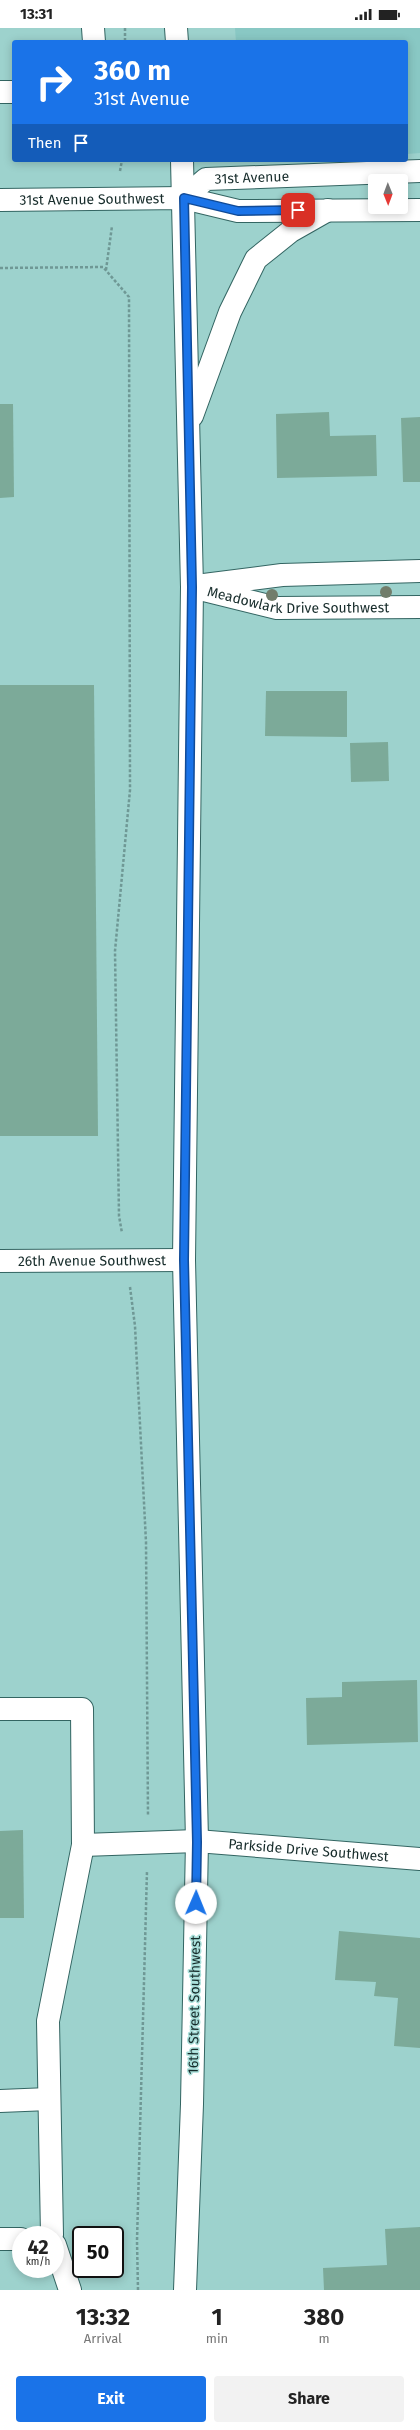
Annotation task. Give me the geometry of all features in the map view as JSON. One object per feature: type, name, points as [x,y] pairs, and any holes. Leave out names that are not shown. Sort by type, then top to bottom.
[{"type":"main road","points":[[93,28],[94,40]]},
{"type":"main road","points":[[176,28],[177,40]]},
{"type":"main road","points":[[0,92],[12,92]]},
{"type":"main road","name":"16th Street Southwest","points":[[182,162],[192,587],[184,1260],[197,1842],[192,2104],[185,2290]]},
{"type":"main road","name":"31st Avenue","points":[[184,198],[206,179],[420,171]]},
{"type":"main road","name":"31st Avenue","points":[[184,198],[238,211],[420,210]]},
{"type":"main road","name":"31st Avenue Southwest","points":[[0,200],[184,198]]},
{"type":"main road","points":[[188,429],[230,312],[256,259],[291,230],[328,210]]},
{"type":"main road","name":"Meadowlark Drive Southwest","points":[[192,587],[282,575],[420,571]]},
{"type":"main road","name":"Meadowlark Drive Southwest","points":[[192,587],[277,608],[420,608]]},
{"type":"main road","name":"26th Avenue Southwest","points":[[0,1261],[184,1260]]},
{"type":"main road","points":[[0,1708],[82,1709],[83,1844],[48,2021],[52,2226]]},
{"type":"main road","name":"Parkside Drive Southwest","points":[[83,1844],[197,1842],[420,1859]]},
{"type":"main road","points":[[0,2101],[50,2099]]},
{"type":"main road","points":[[0,2239],[12,2239]]},
{"type":"main road","points":[[64,2272],[70,2290]]},
{"type":"path","points":[[125,28],[125,40]]},
{"type":"path","points":[[0,268],[103,267],[129,297],[130,790],[115,951],[118,1216],[135,1326],[146,1542],[147,1843],[137,2241],[138,2290]]},
{"type":"shaded area","points":[[235,28],[420,28],[420,153],[408,154],[408,40],[236,40]]},
{"type":"building","points":[[0,404],[13,404],[14,497],[0,498]]},
{"type":"building","points":[[329,412],[330,436],[376,435],[377,476],[277,478],[276,414]]},
{"type":"building","points":[[420,417],[420,482],[403,482],[401,418]]},
{"type":"building","points":[[0,685],[94,685],[98,1136],[0,1136]]},
{"type":"building","points":[[266,691],[347,691],[347,737],[265,736]]},
{"type":"building","points":[[388,742],[389,781],[351,782],[350,743]]},
{"type":"building","points":[[417,1680],[418,1742],[307,1745],[306,1698],[342,1697],[342,1682]]},
{"type":"building","points":[[23,1830],[24,1918],[0,1918],[0,1831]]},
{"type":"building","points":[[339,1931],[420,1938],[420,2048],[394,2046],[398,1998],[374,1996],[376,1982],[335,1980]]},
{"type":"building","points":[[420,2227],[420,2290],[324,2290],[323,2268],[387,2265],[385,2229]]},
{"type":"route","points":[[196,1903],[197,1842],[184,1260],[192,587],[184,198],[238,211],[298,210]]}]
